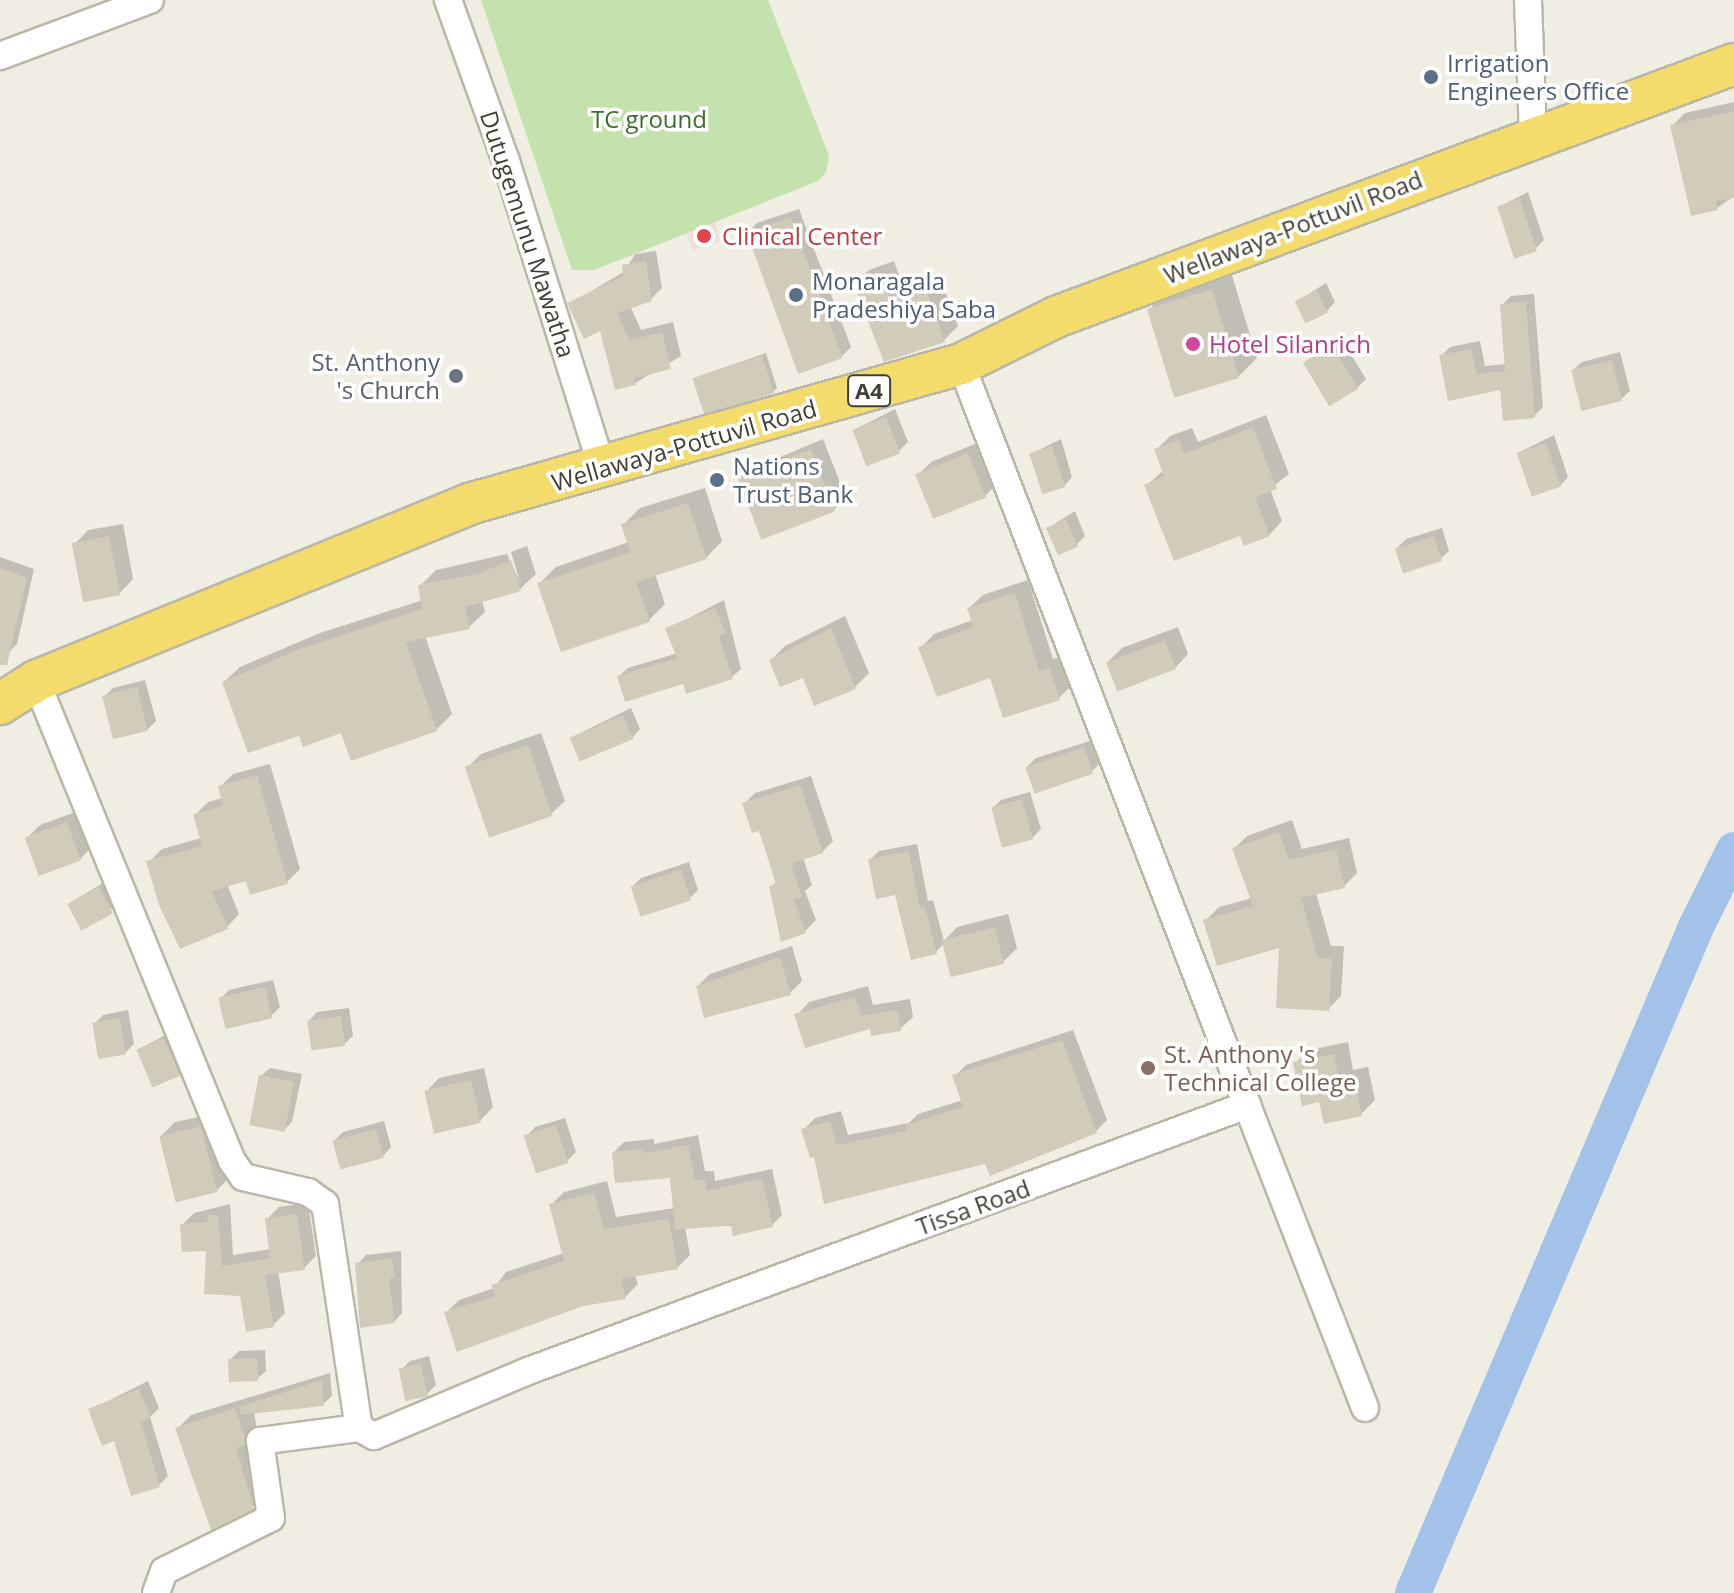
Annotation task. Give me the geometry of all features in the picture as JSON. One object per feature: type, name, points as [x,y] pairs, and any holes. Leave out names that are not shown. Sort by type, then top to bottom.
[{"type":"highway","name":"Wellawaya-Pottuvil Road","points":[[0,704],[36,681],[469,504],[603,470],[961,364],[1056,317],[1734,64]]},
{"type":"street","points":[[0,56],[150,0]]},
{"type":"street","name":"Dutugemunu Mawatha","points":[[448,0],[506,161],[603,470]]},
{"type":"street","points":[[1528,0],[1533,137]]},
{"type":"street","points":[[961,364],[1365,1408]]},
{"type":"street","points":[[36,681],[232,1161],[243,1177],[308,1192],[325,1204],[359,1428],[260,1441],[271,1518],[164,1571],[156,1593]]},
{"type":"street","name":"Tissa Road","points":[[359,1428],[374,1436],[528,1371],[1247,1105]]},
{"type":"shaded area","name":"Clinical Center","points":[[714,221],[721,241],[692,251],[686,231]]},
{"type":"green space","name":"TC ground","points":[[481,0],[768,0],[829,156],[826,172],[818,181],[594,270],[572,270]]},
{"type":"building","points":[[1734,111],[1734,198],[1716,201],[1718,210],[1691,216],[1670,125]]},
{"type":"building","points":[[1520,199],[1537,251],[1514,259],[1497,206]]},
{"type":"building","name":"Monaragala Pradeshiya Saba","points":[[791,217],[842,358],[798,374],[747,233]]},
{"type":"building","points":[[646,261],[652,301],[617,313],[630,340],[662,332],[671,369],[634,378],[636,385],[615,390],[600,331],[584,339],[567,303],[623,276],[622,265]]},
{"type":"building","points":[[880,273],[890,299],[925,286],[945,342],[884,362],[853,283]]},
{"type":"building","name":"Hotel Silanrich","points":[[1212,289],[1239,378],[1174,398],[1147,309]]},
{"type":"building","points":[[1317,290],[1328,312],[1305,323],[1295,301]]},
{"type":"building","points":[[1526,302],[1535,418],[1503,421],[1500,390],[1448,401],[1439,355],[1471,349],[1477,374],[1505,371],[1500,304]]},
{"type":"building","points":[[1332,345],[1358,389],[1329,406],[1303,363]]},
{"type":"building","points":[[762,356],[774,393],[705,416],[693,379]]},
{"type":"building","points":[[1612,360],[1622,401],[1581,411],[1571,370]]},
{"type":"building","points":[[886,417],[900,453],[866,466],[852,430]]},
{"type":"building","points":[[1253,427],[1277,489],[1255,497],[1270,536],[1244,546],[1240,536],[1174,561],[1144,485],[1164,476],[1154,449],[1179,440],[1184,454]]},
{"type":"building","points":[[1546,443],[1561,486],[1532,497],[1517,453]]},
{"type":"building","points":[[1052,446],[1065,487],[1042,494],[1029,453]]},
{"type":"building","points":[[811,449],[835,512],[761,540],[737,477]]},
{"type":"building","points":[[968,453],[986,498],[933,519],[915,474]]},
{"type":"building","points":[[688,503],[707,559],[636,582],[650,622],[561,652],[537,583],[630,552],[621,524]]},
{"type":"building","points":[[1066,519],[1078,546],[1058,555],[1046,528]]},
{"type":"building","points":[[109,536],[120,595],[83,602],[72,543]]},
{"type":"building","points":[[1434,536],[1442,561],[1403,573],[1395,549]]},
{"type":"building","points":[[511,560],[521,591],[465,607],[470,629],[406,642],[437,731],[351,761],[341,733],[303,747],[299,736],[248,753],[222,682],[302,648],[422,609],[418,585],[477,574]]},
{"type":"building","points":[[0,568],[27,578],[7,665],[0,665]]},
{"type":"building","points":[[1015,593],[1039,671],[1050,668],[1060,700],[1003,718],[990,678],[937,697],[918,647],[973,627],[967,608]]},
{"type":"building","points":[[715,608],[726,634],[719,636],[733,679],[686,694],[683,684],[625,702],[617,676],[677,658],[665,628]]},
{"type":"building","points":[[831,628],[856,689],[814,706],[803,678],[780,687],[769,660]]},
{"type":"building","points":[[1165,640],[1176,669],[1117,692],[1106,663]]},
{"type":"building","points":[[137,687],[148,731],[113,739],[102,696]]},
{"type":"building","points":[[623,715],[633,739],[580,762],[570,738]]},
{"type":"building","points":[[528,745],[552,816],[489,838],[465,767]]},
{"type":"building","points":[[1084,747],[1093,773],[1034,794],[1025,767]]},
{"type":"building","points":[[257,775],[288,884],[250,895],[246,881],[212,891],[228,929],[180,949],[159,905],[146,861],[202,846],[193,814],[223,806],[218,786]]},
{"type":"building","points":[[800,785],[823,853],[791,864],[802,897],[794,900],[806,933],[781,942],[769,886],[776,884],[759,831],[752,833],[742,803]]},
{"type":"building","points":[[1022,799],[1033,840],[1002,848],[991,807]]},
{"type":"building","points":[[67,822],[81,861],[39,876],[25,837]]},
{"type":"building","points":[[1279,832],[1289,860],[1336,849],[1345,888],[1301,898],[1318,958],[1332,959],[1329,1011],[1276,1008],[1279,948],[1217,966],[1203,920],[1253,906],[1232,848]]},
{"type":"building","points":[[909,851],[920,908],[925,907],[937,954],[911,960],[895,895],[876,899],[868,859]]},
{"type":"building","points":[[681,870],[691,900],[640,917],[631,886]]},
{"type":"building","points":[[99,887],[113,913],[81,930],[67,904]]},
{"type":"building","points":[[995,927],[1004,964],[951,977],[942,940]]},
{"type":"building","points":[[780,957],[791,995],[704,1018],[696,986]]},
{"type":"building","points":[[265,987],[272,1018],[225,1029],[218,998]]},
{"type":"building","points":[[855,997],[861,1016],[898,1010],[901,1031],[871,1036],[870,1029],[805,1048],[794,1014]]},
{"type":"building","points":[[341,1016],[345,1046],[312,1050],[307,1021]]},
{"type":"building","points":[[120,1018],[126,1055],[98,1059],[92,1022]]},
{"type":"building","points":[[164,1038],[180,1076],[152,1087],[136,1050]]},
{"type":"building","points":[[1062,1040],[1097,1133],[990,1176],[985,1164],[824,1204],[814,1157],[810,1158],[801,1129],[830,1121],[837,1145],[907,1131],[905,1125],[963,1107],[952,1075]]},
{"type":"building","points":[[1334,1054],[1340,1082],[1355,1079],[1362,1116],[1324,1124],[1319,1102],[1302,1106],[1293,1062]]},
{"type":"building","points":[[259,1075],[294,1082],[285,1132],[249,1125]]},
{"type":"building","points":[[471,1080],[481,1123],[434,1134],[424,1091]]},
{"type":"building","points":[[556,1125],[568,1163],[536,1174],[524,1136]]},
{"type":"building","points":[[201,1126],[217,1192],[176,1202],[159,1136]]},
{"type":"building","points":[[376,1129],[384,1158],[340,1170],[333,1141]]},
{"type":"building","points":[[688,1145],[695,1181],[705,1180],[706,1191],[762,1178],[773,1227],[733,1236],[731,1225],[675,1230],[670,1178],[615,1183],[612,1152],[644,1149],[644,1153]]},
{"type":"building","points":[[594,1193],[604,1229],[669,1219],[678,1269],[621,1279],[626,1299],[583,1306],[457,1352],[444,1312],[495,1296],[491,1285],[564,1261],[549,1204]]},
{"type":"building","points":[[297,1214],[305,1270],[265,1275],[274,1327],[246,1332],[240,1296],[204,1294],[206,1251],[182,1252],[180,1224],[207,1222],[208,1215],[218,1215],[222,1266],[270,1258],[265,1218]]},
{"type":"building","points":[[392,1258],[395,1278],[389,1279],[395,1323],[360,1328],[355,1263]]},
{"type":"building","points":[[257,1358],[258,1381],[229,1382],[228,1359]]},
{"type":"building","points":[[421,1364],[428,1396],[405,1401],[399,1369]]},
{"type":"building","points":[[322,1380],[324,1406],[241,1415],[239,1407]]},
{"type":"building","points":[[139,1389],[151,1418],[141,1422],[160,1487],[131,1496],[114,1441],[102,1446],[88,1409]]},
{"type":"building","points":[[235,1408],[245,1437],[244,1445],[236,1448],[254,1509],[211,1530],[175,1428]]},
{"type":"waterway","points":[[1413,1593],[1696,927],[1734,850]]},
{"type":"place","name":"Irrigation Engineers Office","points":[[1431,77]]},
{"type":"place","name":"Clinical Center","points":[[704,236]]},
{"type":"place","name":"Monaragala Pradeshiya Saba","points":[[796,295]]},
{"type":"place","name":"Hotel Silanrich","points":[[1193,344]]},
{"type":"place","name":"St. Anthony 's Church","points":[[456,376]]},
{"type":"place","name":"Nations Trust Bank","points":[[717,480]]},
{"type":"place","name":"St. Anthony 's Technical College","points":[[1148,1068]]}]
